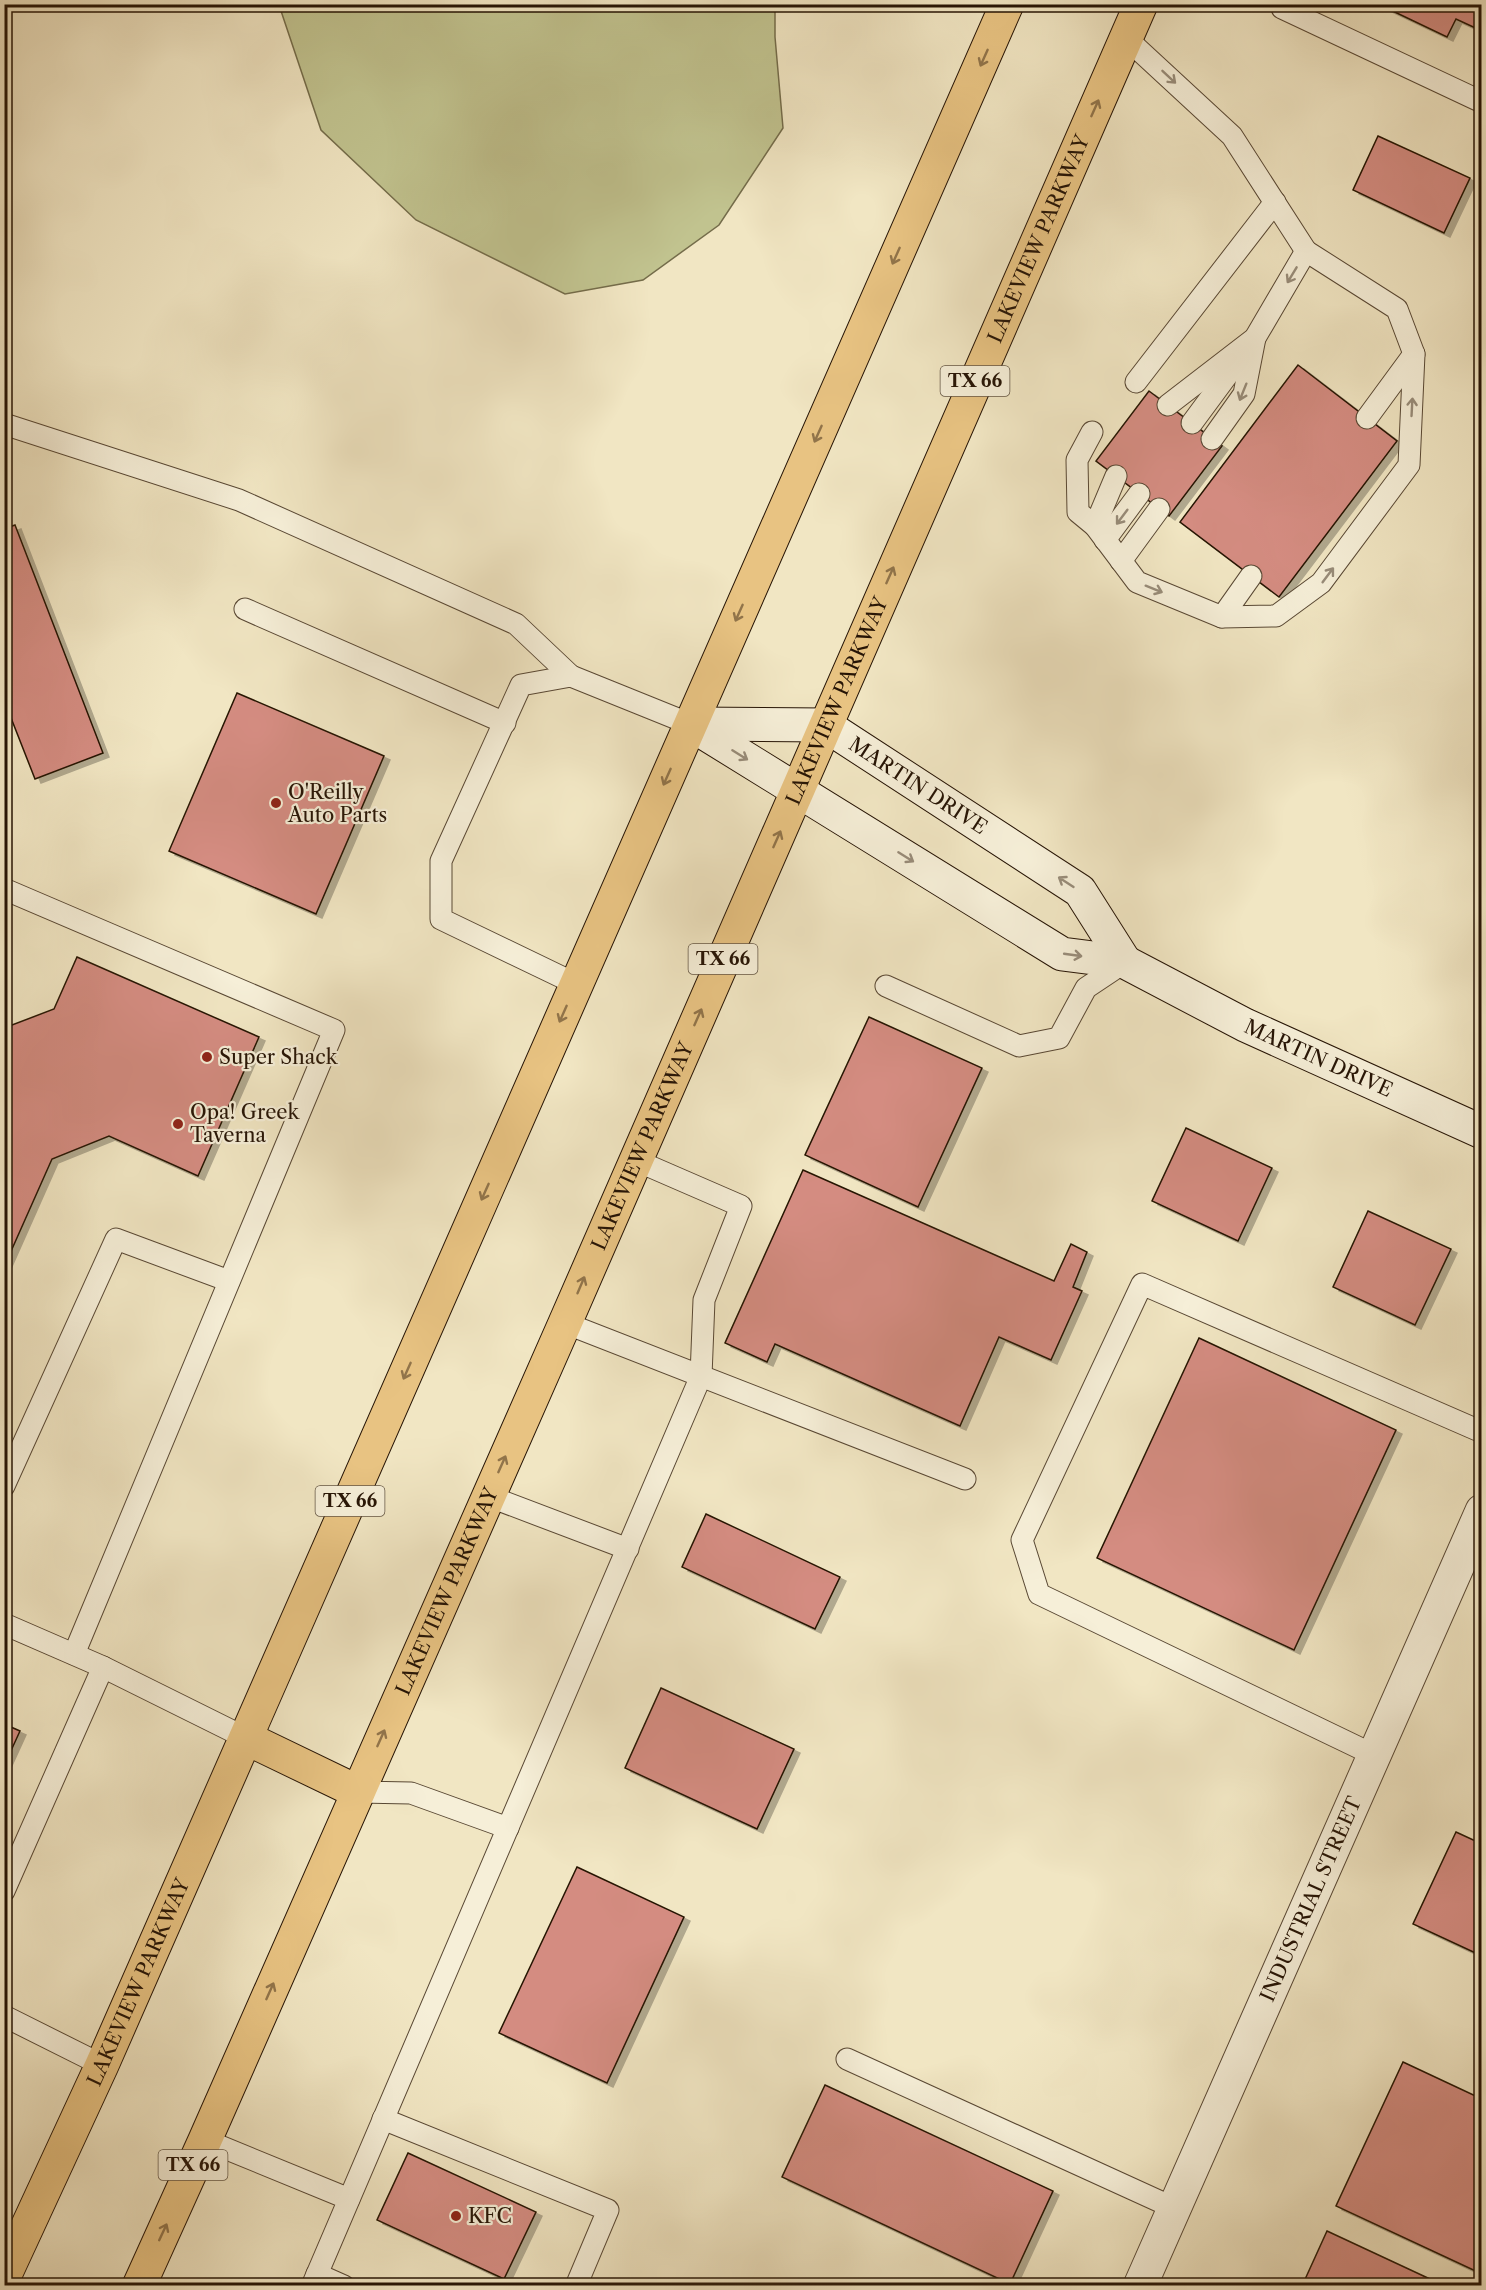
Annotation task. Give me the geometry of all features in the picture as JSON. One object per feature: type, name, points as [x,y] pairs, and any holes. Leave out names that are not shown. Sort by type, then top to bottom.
[{"type":"main road","name":"LAKEVIEW PARKWAY","points":[[4,2277],[102,2065],[1007,4]]},
{"type":"main road","name":"LAKEVIEW PARKWAY","points":[[138,2286],[205,2140],[565,1323],[1141,4]]},
{"type":"main road","points":[[246,1737],[358,1792]]},
{"type":"street","points":[[690,724],[825,725]]},
{"type":"street","name":"MARTIN DRIVE","points":[[690,724],[1062,954],[1125,962],[1245,1025],[1482,1132]]},
{"type":"street","name":"MARTIN DRIVE","points":[[825,725],[1080,891],[1125,962]]},
{"type":"street","name":"INDUSTRIAL STREET","points":[[1140,2286],[1482,1511]]},
{"type":"lane","points":[[1284,4],[1282,9],[1482,102]]},
{"type":"lane","points":[[1092,432],[1077,460],[1078,512],[1100,533],[1137,582],[1222,617],[1276,616],[1321,583],[1409,465],[1414,354],[1397,309],[1306,251],[1232,136],[1126,38]]},
{"type":"lane","points":[[1136,382],[1275,202]]},
{"type":"lane","points":[[1192,423],[1254,338],[1306,251]]},
{"type":"lane","points":[[1168,405],[1254,338]]},
{"type":"lane","points":[[1212,439],[1244,394],[1254,338]]},
{"type":"lane","points":[[1367,418],[1414,354]]},
{"type":"lane","points":[[4,424],[239,500],[516,624],[571,676],[690,724]]},
{"type":"lane","points":[[1100,533],[1116,476]]},
{"type":"lane","points":[[1100,533],[1139,494]]},
{"type":"lane","points":[[1121,561],[1160,509]]},
{"type":"lane","points":[[1222,617],[1251,576]]},
{"type":"lane","points":[[244,609],[505,723]]},
{"type":"lane","points":[[571,676],[521,685],[441,861],[441,919],[576,984]]},
{"type":"lane","points":[[4,889],[334,1030],[74,1654]]},
{"type":"lane","points":[[886,986],[1019,1046],[1059,1038],[1071,1011],[1086,988],[1125,962]]},
{"type":"lane","points":[[344,2286],[315,2280],[701,1376],[704,1300],[741,1206],[635,1160]]},
{"type":"lane","points":[[4,1486],[116,1239],[229,1281]]},
{"type":"lane","points":[[1374,1755],[1040,1594],[1022,1540],[1142,1284],[1482,1432]]},
{"type":"lane","points":[[565,1323],[964,1479]]},
{"type":"lane","points":[[488,1496],[628,1549]]},
{"type":"lane","points":[[4,1624],[103,1667],[246,1737]]},
{"type":"lane","points":[[4,1891],[103,1667]]},
{"type":"lane","points":[[358,1792],[411,1793],[508,1828]]},
{"type":"lane","points":[[4,2016],[102,2065]]},
{"type":"lane","points":[[847,2059],[1174,2208]]},
{"type":"lane","points":[[383,2119],[608,2210],[576,2286]]},
{"type":"lane","points":[[205,2140],[349,2199]]},
{"type":"green space","points":[[279,5],[775,5],[775,37],[783,128],[719,225],[643,280],[565,294],[416,220],[321,130]]},
{"type":"building","points":[[1378,4],[1482,4],[1482,31],[1456,19],[1447,37]]},
{"type":"building","points":[[1378,136],[1470,178],[1444,233],[1353,190]]},
{"type":"building","points":[[1298,365],[1397,441],[1279,597],[1180,522]]},
{"type":"building","points":[[1149,391],[1222,446],[1169,516],[1096,461]]},
{"type":"building","points":[[15,525],[103,753],[35,779],[4,700],[4,529]]},
{"type":"building","name":"O'Reilly Auto Parts","points":[[237,693],[384,756],[316,914],[169,851]]},
{"type":"building","points":[[77,957],[259,1037],[198,1176],[109,1136],[52,1159],[4,1267],[4,1028],[54,1009]]},
{"type":"building","points":[[869,1017],[982,1068],[918,1207],[805,1155]]},
{"type":"building","points":[[1186,1128],[1272,1168],[1238,1241],[1152,1201]]},
{"type":"building","points":[[803,1170],[1054,1281],[1071,1244],[1087,1252],[1073,1287],[1082,1291],[1051,1360],[999,1337],[960,1426],[775,1344],[767,1362],[725,1343]]},
{"type":"building","points":[[1368,1211],[1451,1249],[1415,1325],[1333,1287]]},
{"type":"building","points":[[1199,1338],[1396,1430],[1294,1650],[1097,1558]]},
{"type":"building","points":[[706,1514],[840,1577],[815,1629],[682,1567]]},
{"type":"building","points":[[661,1688],[794,1749],[757,1829],[625,1768]]},
{"type":"building","points":[[4,1724],[20,1731],[4,1766]]},
{"type":"building","points":[[1456,1832],[1482,1844],[1482,1956],[1413,1924]]},
{"type":"building","points":[[577,1867],[684,1917],[607,2083],[499,2033]]},
{"type":"building","points":[[1403,2062],[1482,2099],[1482,2274],[1336,2206]]},
{"type":"building","points":[[825,2085],[1053,2191],[1010,2284],[782,2177]]},
{"type":"building","name":"KFC","points":[[408,2153],[536,2212],[504,2279],[377,2220]]},
{"type":"building","points":[[1327,2231],[1445,2286],[1302,2286]]},
{"type":"place","name":"O'Reilly Auto Parts","points":[[276,803]]},
{"type":"place","name":"Super Shack","points":[[207,1057]]},
{"type":"place","name":"Opa! Greek Taverna","points":[[178,1124]]},
{"type":"place","name":"KFC","points":[[456,2216]]}]
